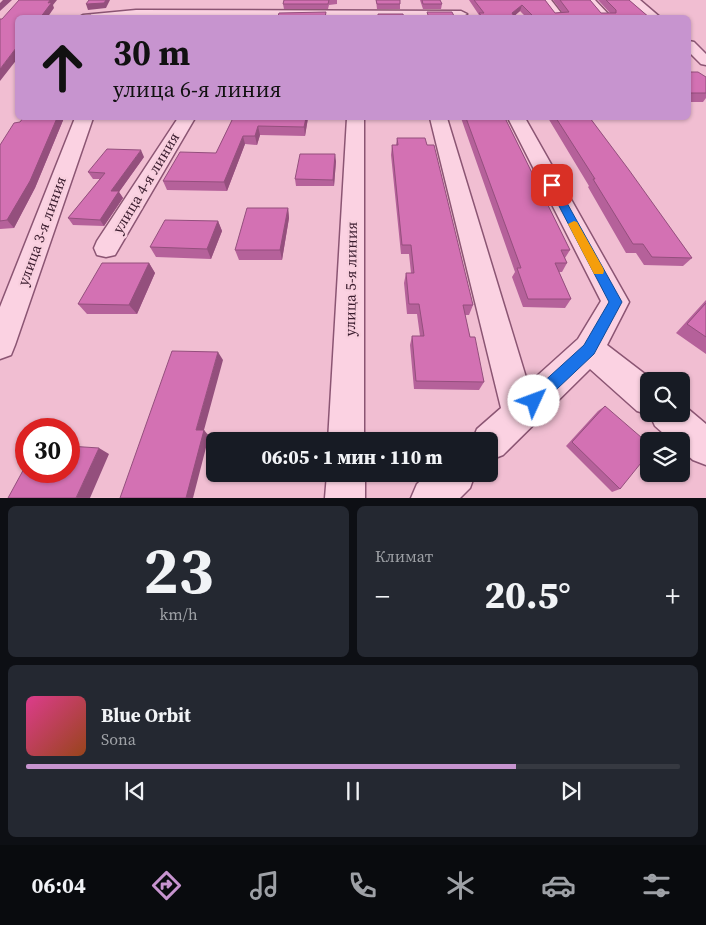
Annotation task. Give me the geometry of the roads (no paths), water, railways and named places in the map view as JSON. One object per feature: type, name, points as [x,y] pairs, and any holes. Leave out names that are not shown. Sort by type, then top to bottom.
[{"type":"street","points":[[121,15],[126,0]]},
{"type":"street","points":[[248,15],[258,0]]},
{"type":"street","points":[[357,15],[358,0]]},
{"type":"street","points":[[454,0],[462,15]]},
{"type":"street","points":[[546,0],[558,15]]},
{"type":"street","points":[[589,0],[604,15]]},
{"type":"street","points":[[634,0],[652,15]]},
{"type":"street","points":[[691,47],[706,61]]},
{"type":"street","name":"улица 3-я линия","points":[[0,345],[83,120]]},
{"type":"street","name":"улица 4-я линия","points":[[106,248],[185,120]]},
{"type":"street","name":"улица 5-я линия","points":[[346,432],[355,120]]},
{"type":"street","points":[[439,120],[520,414]]},
{"type":"street","points":[[498,435],[589,350],[615,302],[517,120]]},
{"type":"street","points":[[589,350],[640,392]]},
{"type":"street","points":[[676,422],[706,447]]},
{"type":"street","points":[[345,498],[346,482]]},
{"type":"street","points":[[430,498],[447,482]]}]
